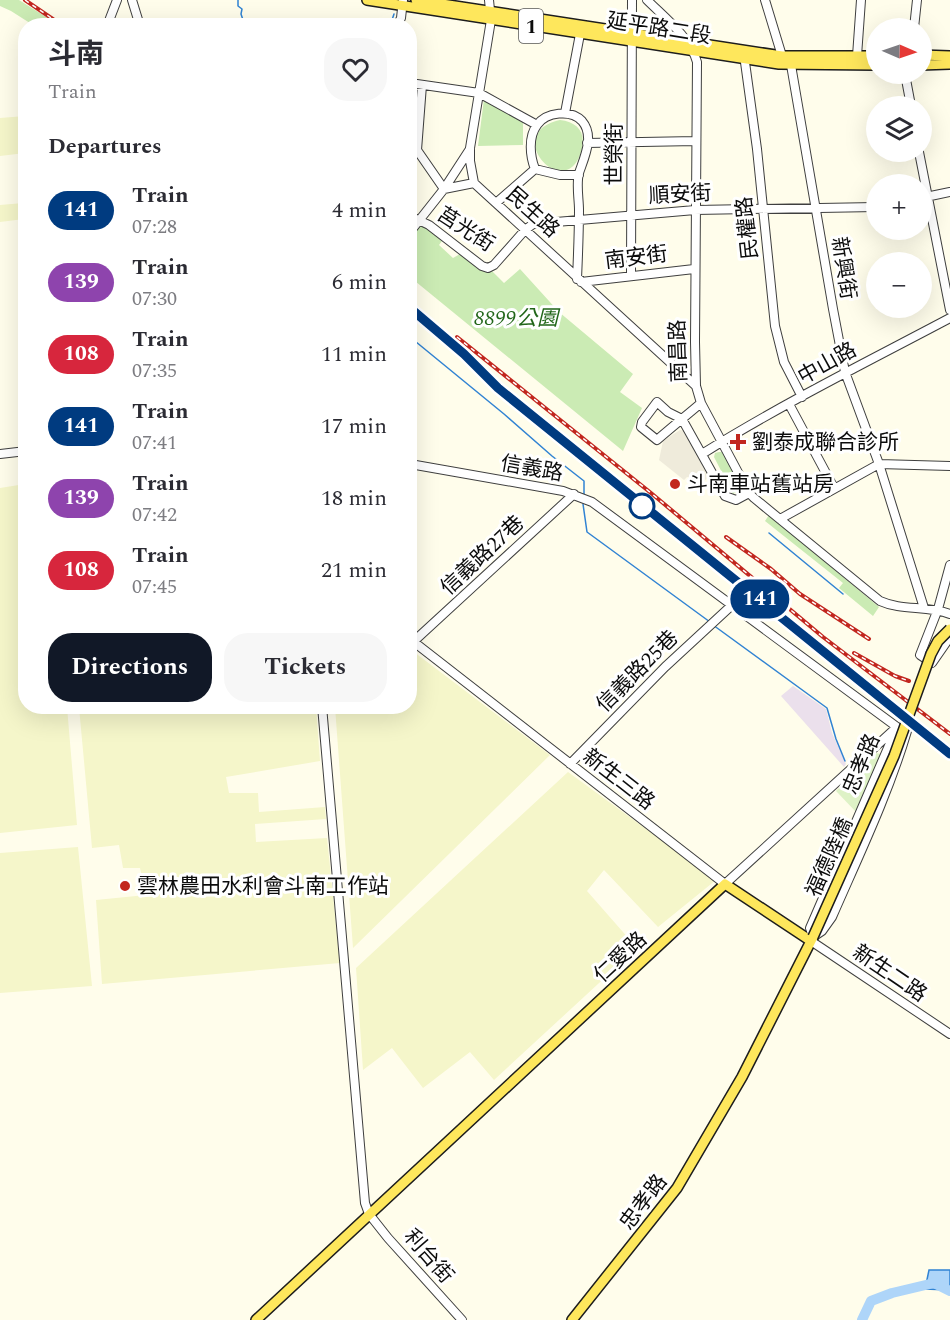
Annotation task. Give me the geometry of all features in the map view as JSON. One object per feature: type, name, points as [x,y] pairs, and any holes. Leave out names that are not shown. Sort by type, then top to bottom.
[{"type":"main road","name":"延平路二段","points":[[367,0],[490,15],[632,37],[694,51],[782,56],[866,57]]},
{"type":"main road","name":"延平路二段","points":[[417,0],[580,33],[687,41],[790,65],[866,65]]},
{"type":"main road","points":[[932,55],[950,56]]},
{"type":"main road","points":[[932,65],[950,64]]},
{"type":"main road","name":"福德陸橋","points":[[812,939],[894,756],[931,654],[938,641],[950,629]]},
{"type":"main road","name":"新生三路","points":[[725,884],[812,939]]},
{"type":"main road","name":"仁愛路","points":[[256,1320],[725,884]]},
{"type":"main road","name":"忠孝路","points":[[572,1320],[677,1188],[742,1077],[812,939]]},
{"type":"street","points":[[110,18],[117,0]]},
{"type":"street","points":[[132,0],[138,18]]},
{"type":"street","points":[[489,0],[490,15]]},
{"type":"street","points":[[444,189],[474,183],[470,148],[494,0]]},
{"type":"street","name":"世榮街","points":[[631,276],[632,0]]},
{"type":"street","name":"南昌路","points":[[647,0],[687,41],[694,51],[697,62],[694,268],[696,386],[701,403],[749,493],[880,602],[890,606],[938,609]]},
{"type":"street","points":[[765,0],[782,56],[790,65]]},
{"type":"street","points":[[847,65],[857,57],[861,0]]},
{"type":"street","points":[[915,18],[917,0]]},
{"type":"street","points":[[401,18],[403,3]]},
{"type":"street","points":[[565,113],[580,33]]},
{"type":"street","name":"民權路","points":[[744,54],[757,149],[775,326],[784,362],[802,398]]},
{"type":"street","name":"新興街","points":[[790,65],[845,372],[879,464],[924,608]]},
{"type":"street","points":[[417,84],[479,93],[537,125]]},
{"type":"street","points":[[422,85],[417,150],[444,189]]},
{"type":"street","points":[[535,169],[530,157],[537,125],[549,116],[565,113],[578,117],[585,127],[587,143],[586,156],[579,175],[579,280]]},
{"type":"street","points":[[587,143],[696,141]]},
{"type":"street","points":[[418,220],[444,189],[470,148]]},
{"type":"street","points":[[535,169],[560,175],[579,175]]},
{"type":"street","points":[[496,203],[535,169]]},
{"type":"street","name":"民生路","points":[[474,183],[696,386]]},
{"type":"street","points":[[932,195],[950,192]]},
{"type":"street","name":"順安街","points":[[525,230],[533,224],[695,210],[866,207]]},
{"type":"street","name":"莒光街","points":[[418,220],[429,225],[482,266],[488,268],[494,265],[525,230]]},
{"type":"street","points":[[932,232],[950,310]]},
{"type":"street","name":"南安街","points":[[579,280],[694,268]]},
{"type":"street","name":"中山路","points":[[702,454],[845,372],[950,318]]},
{"type":"street","points":[[701,403],[682,419],[657,440],[641,427],[642,422],[657,402],[668,412],[682,419],[725,496],[736,500],[749,493]]},
{"type":"street","points":[[789,404],[834,489]]},
{"type":"street","points":[[0,454],[18,452]]},
{"type":"street","points":[[780,519],[879,464],[950,466]]},
{"type":"street","name":"信義路","points":[[417,466],[574,494],[592,502],[897,727]]},
{"type":"street","name":"信義路27巷","points":[[417,635],[574,494]]},
{"type":"street","points":[[950,565],[938,609],[920,655],[932,663],[950,637]]},
{"type":"street","name":"信義路25巷","points":[[570,764],[672,660],[731,606]]},
{"type":"street","points":[[938,609],[950,607]]},
{"type":"street","points":[[938,609],[950,614]]},
{"type":"street","name":"新生三路","points":[[417,645],[725,884]]},
{"type":"street","points":[[323,714],[365,1203],[369,1214]]},
{"type":"street","name":"仁愛路","points":[[725,884],[897,727]]},
{"type":"street","name":"忠孝路","points":[[897,727],[907,731],[878,813],[832,917],[822,932],[812,939],[810,928],[897,727]]},
{"type":"street","name":"新生二路","points":[[812,939],[950,1034]]},
{"type":"street","name":"利台街","points":[[369,1214],[462,1320]]},
{"type":"shaded area","points":[[680,430],[685,431],[705,471],[707,478],[702,484],[692,478],[687,477],[684,480],[659,460],[663,441]]},
{"type":"shaded area","points":[[793,686],[826,709],[832,733],[846,764],[844,767],[781,696]]},
{"type":"green space","points":[[0,0],[19,0],[48,18],[22,18],[0,6]]},
{"type":"green space","points":[[484,99],[523,121],[523,145],[478,146]]},
{"type":"green space","points":[[18,117],[18,154],[0,156],[0,118]]},
{"type":"green space","points":[[560,120],[576,126],[583,139],[581,152],[573,166],[563,171],[552,168],[542,160],[536,150],[536,138],[543,127]]},
{"type":"green space","points":[[18,203],[18,220],[0,222],[0,205]]},
{"type":"green space","name":"8899公園","points":[[421,224],[442,241],[439,245],[453,258],[460,254],[473,265],[492,271],[504,283],[520,269],[559,312],[633,374],[620,392],[642,408],[623,451],[417,283],[417,229]]},
{"type":"green space","points":[[725,452],[742,486],[742,489],[733,494],[714,457],[715,453]]},
{"type":"green space","points":[[18,485],[18,714],[68,714],[77,825],[0,833],[0,488]]},
{"type":"green space","points":[[769,515],[879,607],[873,616],[839,588],[843,583],[765,521]]},
{"type":"green space","points":[[417,654],[550,755],[353,948],[336,714],[417,714]]},
{"type":"green space","points":[[80,714],[317,714],[320,761],[226,777],[229,793],[258,793],[259,812],[325,807],[326,819],[255,824],[256,842],[327,838],[340,963],[102,984],[96,900],[146,895],[140,868],[123,868],[119,845],[92,848]]},
{"type":"green space","points":[[875,753],[883,754],[858,814],[836,791]]},
{"type":"green space","points":[[568,772],[716,880],[658,927],[604,870],[587,891],[637,948],[494,1080],[470,1052],[423,1088],[392,1048],[363,1070],[356,968]]},
{"type":"green space","points":[[78,847],[92,986],[0,993],[0,853]]},
{"type":"water","points":[[929,1270],[950,1270],[950,1290],[925,1289]]},
{"type":"waterway","points":[[238,0],[242,18]]},
{"type":"waterway","points":[[393,18],[394,14]]},
{"type":"waterway","points":[[417,343],[584,481],[584,496]]},
{"type":"waterway","points":[[583,504],[587,532],[710,622]]},
{"type":"waterway","points":[[769,533],[843,594]]},
{"type":"waterway","points":[[713,625],[827,708],[845,761]]},
{"type":"waterway","points":[[862,1320],[871,1301],[892,1293],[934,1283],[950,1291]]},
{"type":"railway","points":[[25,0],[51,18]]},
{"type":"railway","points":[[417,314],[464,354],[498,388],[950,754]]},
{"type":"railway","points":[[457,337],[651,493],[823,637],[950,734]]},
{"type":"railway","points":[[726,537],[771,569],[800,594],[869,639]]},
{"type":"railway","points":[[854,653],[895,676],[909,681]]},
{"type":"train","name":"141","points":[[417,314],[464,354],[498,388],[950,754]]},
{"type":"place","name":"劉泰成聯合診所","points":[[738,442]]},
{"type":"place","name":"斗南車站舊站房","points":[[675,484]]},
{"type":"place","name":"雲林農田水利會斗南工作站","points":[[125,886]]}]
